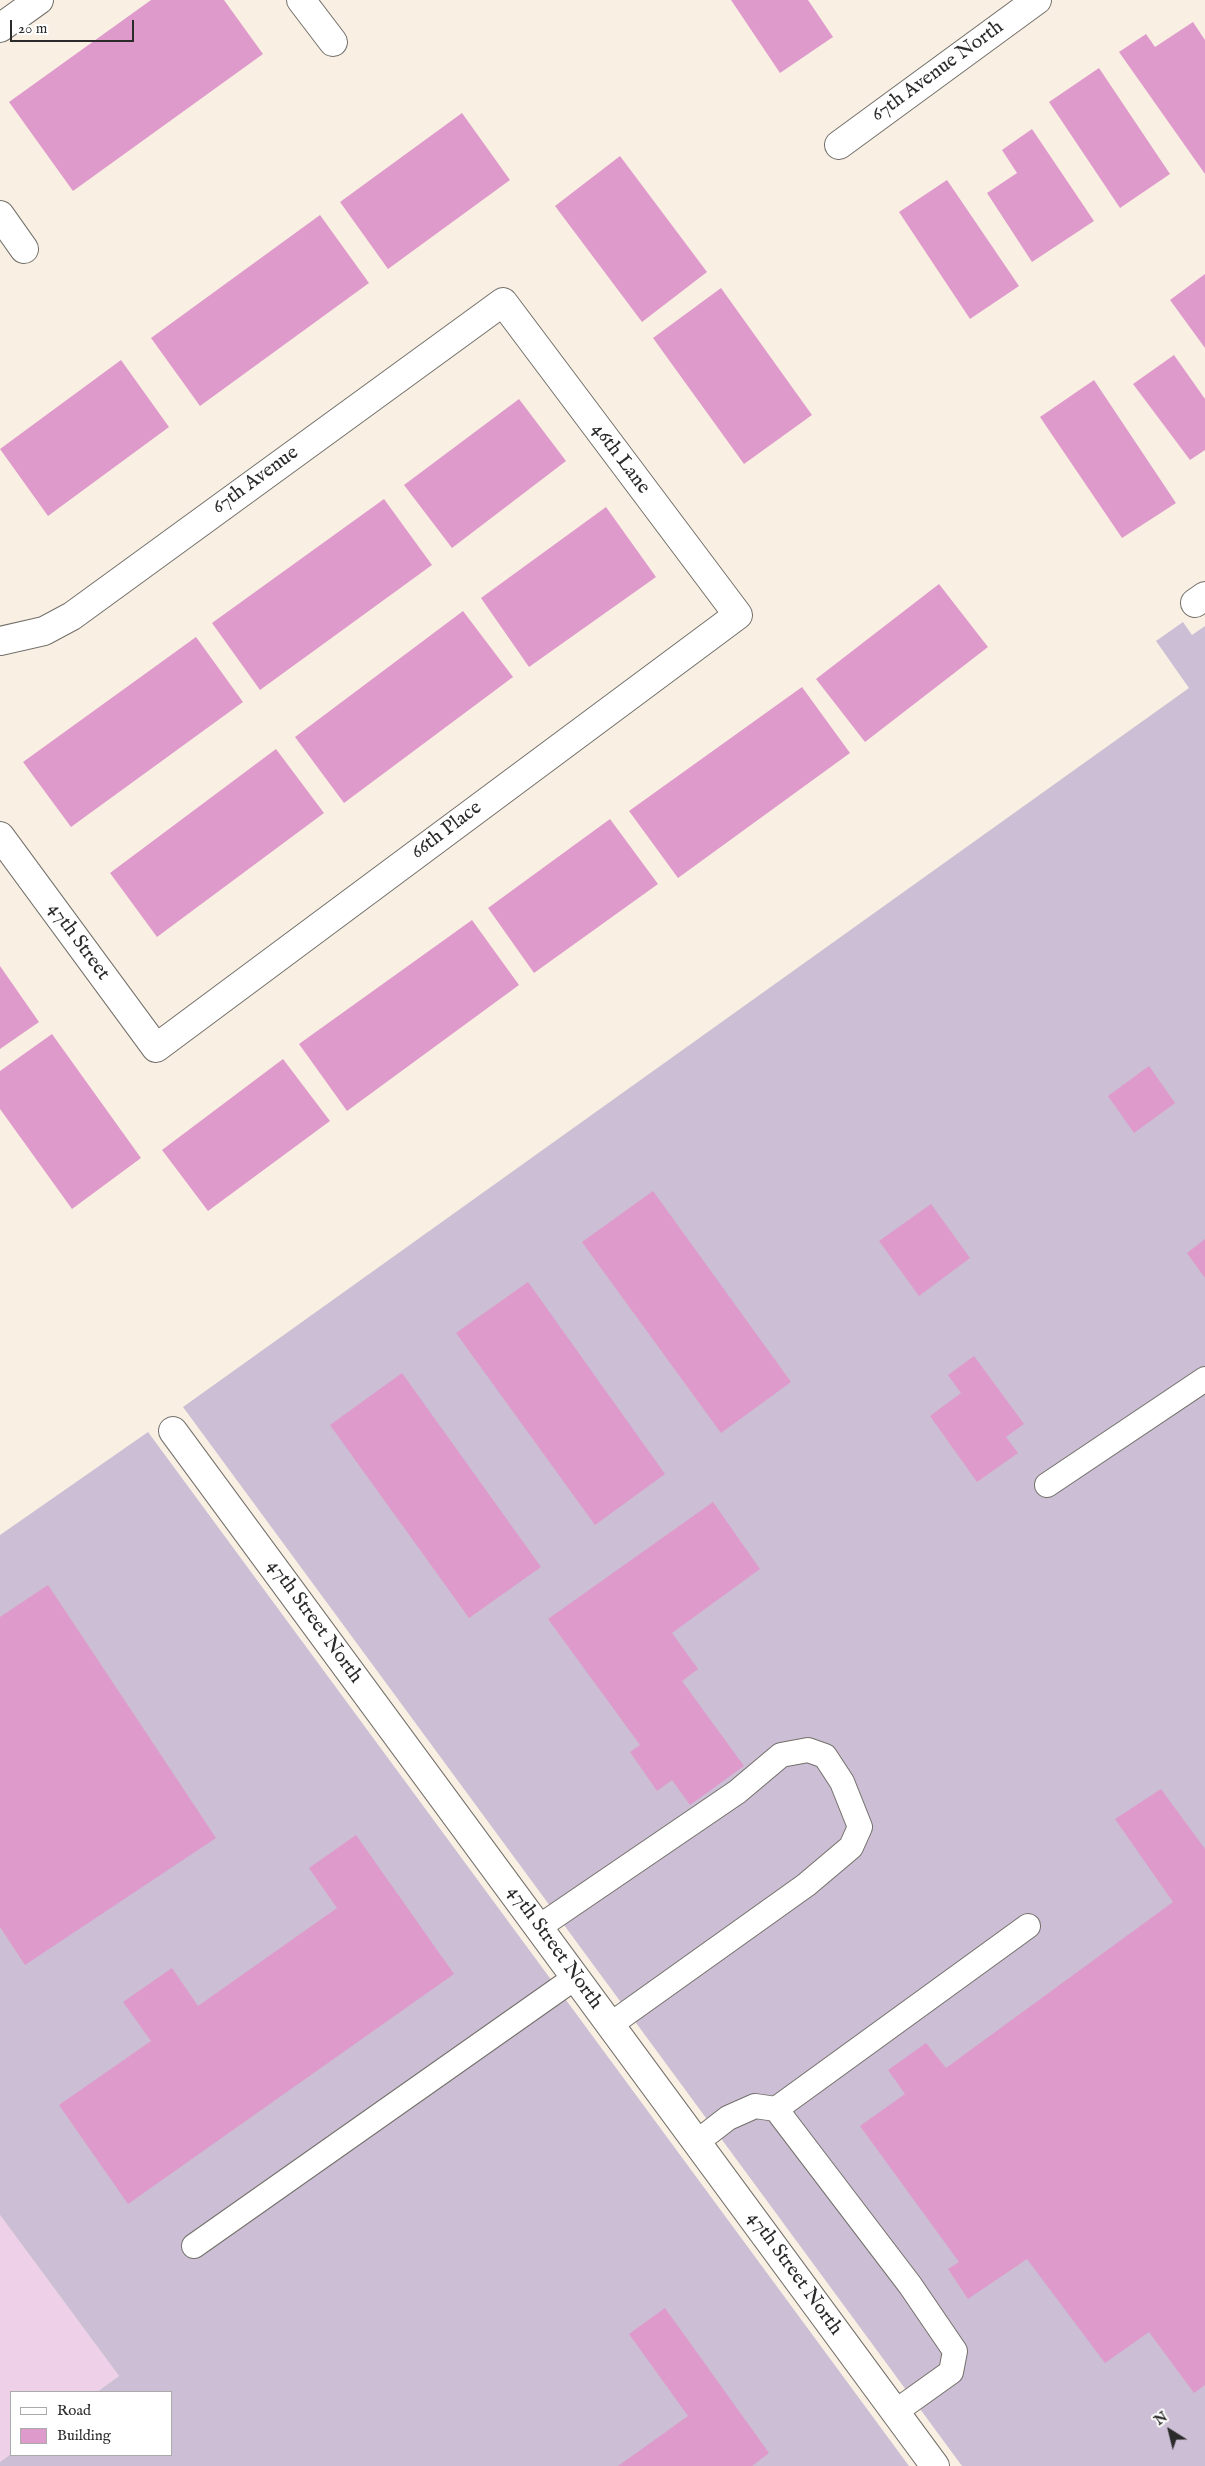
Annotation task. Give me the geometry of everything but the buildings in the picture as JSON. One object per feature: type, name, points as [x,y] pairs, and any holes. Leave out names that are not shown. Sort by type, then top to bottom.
[{"type":"street","points":[[0,28],[39,0]]},
{"type":"street","points":[[301,0],[332,42]]},
{"type":"street","name":"67th Avenue North","points":[[839,145],[1036,0]]},
{"type":"street","points":[[0,215],[24,249]]},
{"type":"street","name":"46th Lane","points":[[503,302],[738,615]]},
{"type":"street","name":"67th Avenue","points":[[0,640],[44,631],[72,616],[503,302]]},
{"type":"street","name":"66th Place","points":[[156,1048],[738,615]]},
{"type":"street","name":"47th Street","points":[[0,836],[156,1048]]},
{"type":"street","name":"47th Street North","points":[[173,1431],[935,2466]]},
{"type":"lane","points":[[1048,1484],[1205,1379]]},
{"type":"lane","points":[[539,1927],[737,1792],[781,1755],[808,1750],[825,1756],[842,1782],[860,1827],[851,1847],[806,1885],[610,2024]]},
{"type":"lane","points":[[697,2142],[728,2118],[755,2106],[776,2109],[1028,1926]]},
{"type":"lane","points":[[194,2246],[576,1977]]},
{"type":"lane","points":[[776,2109],[930,2314],[955,2351],[951,2372],[895,2412]]},
{"type":"shaded area","points":[[1183,622],[1192,635],[1205,626],[1205,2466],[962,2466],[183,1407],[1189,688],[1156,641]]},
{"type":"shaded area","points":[[148,1432],[909,2466],[0,2466],[0,2462],[10,2455],[172,2456],[172,2391],[98,2391],[119,2376],[0,2215],[0,1535]]},
{"type":"shaded area","points":[[0,2215],[119,2376],[98,2391],[10,2391],[10,2455],[0,2462]]}]
